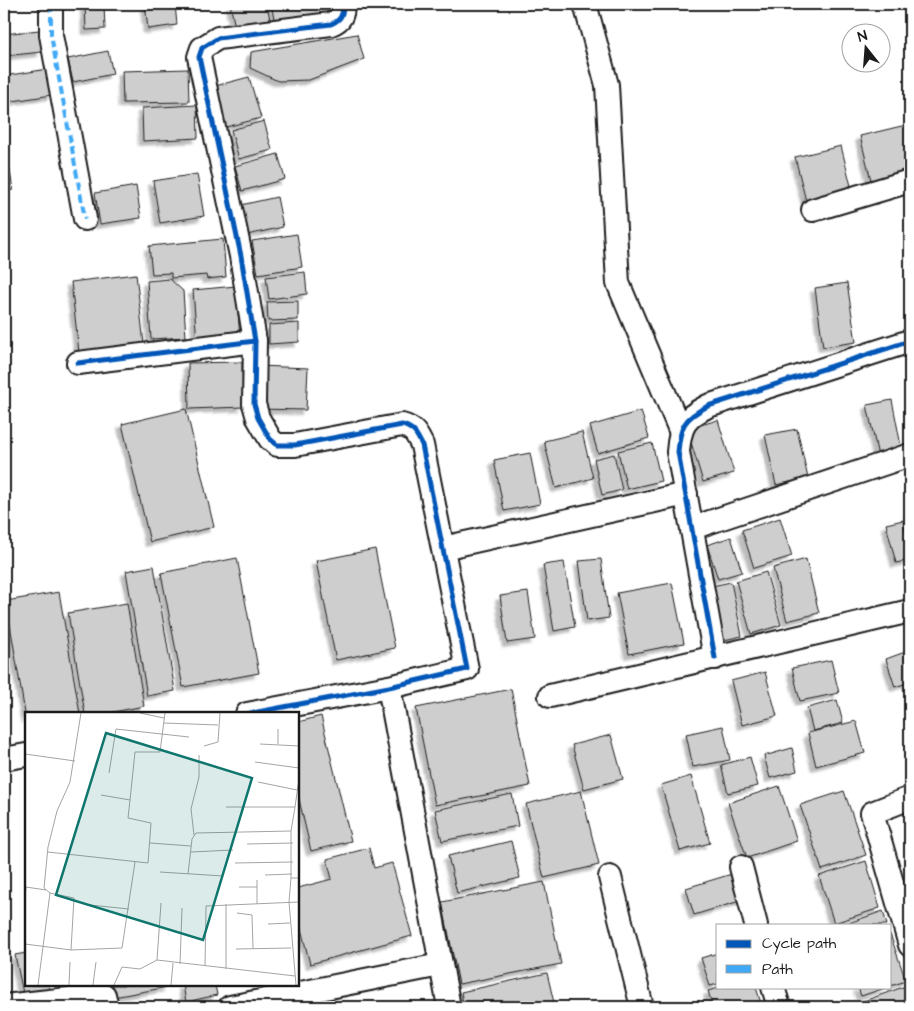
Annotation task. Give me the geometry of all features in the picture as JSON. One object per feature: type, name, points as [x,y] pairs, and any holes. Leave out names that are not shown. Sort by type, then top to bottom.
[{"type":"street","points":[[51,4],[51,35],[85,219]]},
{"type":"street","points":[[258,712],[389,687],[467,669],[422,445],[411,427],[402,425],[295,445],[277,445],[270,439],[258,418],[254,404],[254,341],[241,256],[199,57],[202,48],[218,38],[331,24],[339,20],[343,13],[342,4]]},
{"type":"street","points":[[585,4],[607,85],[618,283],[680,430],[678,452],[715,658]]},
{"type":"street","points":[[813,210],[910,181]]},
{"type":"street","points":[[78,363],[254,341]]},
{"type":"street","points":[[680,430],[692,414],[708,406],[910,341]]},
{"type":"street","points":[[692,528],[910,455]]},
{"type":"street","points":[[442,548],[686,494]]},
{"type":"street","points":[[550,696],[910,611]]},
{"type":"street","points":[[389,687],[449,1007]]},
{"type":"street","points":[[4,759],[25,755]]},
{"type":"street","points":[[910,798],[872,814],[910,945]]},
{"type":"street","points":[[741,867],[756,924]]},
{"type":"street","points":[[610,877],[642,1007]]},
{"type":"street","points":[[230,1007],[440,965]]},
{"type":"street","points":[[774,988],[779,1007]]},
{"type":"street","points":[[4,1006],[104,995],[107,1007]]},
{"type":"building","points":[[85,4],[104,4],[105,29],[86,30]]},
{"type":"building","points":[[145,4],[175,4],[177,25],[148,29]]},
{"type":"building","points":[[230,4],[267,4],[270,20],[235,27]]},
{"type":"building","points":[[271,4],[326,4],[328,14],[275,23]]},
{"type":"building","points":[[39,30],[42,52],[4,56],[4,34]]},
{"type":"building","points":[[357,34],[364,59],[309,80],[278,81],[250,68],[251,52]]},
{"type":"building","points":[[108,51],[113,74],[73,82],[68,59]]},
{"type":"building","points":[[48,69],[52,95],[6,102],[4,76]]},
{"type":"building","points":[[188,69],[189,102],[123,103],[122,71]]},
{"type":"building","points":[[249,77],[261,118],[226,127],[215,86]]},
{"type":"building","points":[[197,105],[198,138],[143,141],[142,108]]},
{"type":"building","points":[[264,121],[272,150],[239,159],[231,130]]},
{"type":"building","points":[[910,124],[910,174],[872,184],[860,136]]},
{"type":"building","points":[[4,133],[13,190],[4,191]]},
{"type":"building","points":[[841,146],[852,190],[806,201],[795,157]]},
{"type":"building","points":[[278,154],[285,179],[242,191],[235,166]]},
{"type":"building","points":[[197,174],[204,216],[160,223],[153,181]]},
{"type":"building","points":[[136,186],[141,218],[100,224],[95,193]]},
{"type":"building","points":[[277,197],[283,227],[247,235],[241,205]]},
{"type":"building","points":[[297,234],[302,267],[258,274],[252,241]]},
{"type":"building","points":[[223,239],[226,277],[207,279],[206,275],[171,278],[171,273],[152,274],[149,246]]},
{"type":"building","points":[[305,272],[307,294],[269,299],[266,277]]},
{"type":"building","points":[[136,274],[144,344],[79,352],[71,282]]},
{"type":"building","points":[[170,279],[183,291],[186,337],[151,339],[147,281]]},
{"type":"building","points":[[847,283],[856,342],[823,347],[815,288]]},
{"type":"building","points":[[236,286],[240,338],[197,342],[193,290]]},
{"type":"building","points":[[298,301],[298,320],[268,321],[267,302]]},
{"type":"building","points":[[299,323],[299,342],[269,344],[269,325]]},
{"type":"building","points":[[242,362],[243,407],[189,409],[188,363]]},
{"type":"building","points":[[259,366],[308,368],[306,410],[258,409]]},
{"type":"building","points":[[892,400],[902,451],[878,456],[867,405]]},
{"type":"building","points":[[186,409],[214,527],[150,542],[122,424]]},
{"type":"building","points":[[641,411],[649,438],[598,453],[590,426]]},
{"type":"building","points":[[718,420],[734,473],[703,482],[687,429]]},
{"type":"building","points":[[797,429],[808,478],[776,485],[765,435]]},
{"type":"building","points":[[582,432],[593,478],[556,488],[544,441]]},
{"type":"building","points":[[652,443],[661,481],[627,489],[618,451]]},
{"type":"building","points":[[530,453],[540,504],[504,511],[494,460]]},
{"type":"building","points":[[614,454],[622,490],[602,495],[594,459]]},
{"type":"building","points":[[780,518],[792,556],[754,568],[742,530]]},
{"type":"building","points":[[903,520],[910,550],[910,560],[896,563],[886,524]]},
{"type":"building","points":[[731,537],[742,572],[718,579],[707,545]]},
{"type":"building","points":[[375,549],[395,648],[336,660],[316,561]]},
{"type":"building","points":[[237,558],[259,673],[183,687],[161,573]]},
{"type":"building","points":[[601,559],[609,618],[587,621],[579,561]]},
{"type":"building","points":[[806,559],[819,613],[787,621],[773,568]]},
{"type":"building","points":[[564,562],[575,627],[554,631],[543,565]]},
{"type":"building","points":[[154,566],[175,691],[147,696],[126,571]]},
{"type":"building","points":[[766,572],[781,625],[751,634],[736,581]]},
{"type":"building","points":[[731,582],[742,636],[724,640],[712,586]]},
{"type":"building","points":[[672,583],[684,643],[629,654],[617,593]]},
{"type":"building","points":[[59,592],[80,712],[25,713],[6,601]]},
{"type":"building","points":[[528,592],[535,639],[507,643],[500,596]]},
{"type":"building","points":[[127,603],[144,706],[113,712],[85,712],[68,613]]},
{"type":"building","points":[[905,652],[910,667],[910,682],[895,687],[886,659]]},
{"type":"building","points":[[831,660],[839,693],[800,701],[792,668]]},
{"type":"building","points":[[765,672],[777,716],[742,725],[731,681]]},
{"type":"building","points":[[511,689],[530,786],[435,805],[416,708]]},
{"type":"building","points":[[837,700],[843,723],[813,731],[807,708]]},
{"type":"building","points":[[321,716],[351,841],[311,851],[299,799],[299,722]]},
{"type":"building","points":[[856,721],[865,753],[816,766],[808,733]]},
{"type":"building","points":[[723,726],[730,760],[693,767],[686,734]]},
{"type":"building","points":[[611,735],[623,779],[584,789],[572,745]]},
{"type":"building","points":[[792,748],[797,771],[770,778],[764,756]]},
{"type":"building","points":[[750,757],[758,786],[728,793],[721,765]]},
{"type":"building","points":[[691,776],[710,843],[680,851],[661,785]]},
{"type":"building","points":[[779,786],[797,841],[747,858],[728,803]]},
{"type":"building","points":[[581,791],[599,865],[544,878],[526,804]]},
{"type":"building","points":[[844,791],[866,855],[822,870],[800,805]]},
{"type":"building","points":[[512,794],[518,826],[442,841],[435,810]]},
{"type":"building","points":[[511,841],[520,878],[457,893],[448,856]]},
{"type":"building","points":[[369,848],[374,868],[392,863],[412,936],[310,964],[299,921],[299,888],[332,879],[327,859]]},
{"type":"building","points":[[866,861],[880,908],[834,923],[819,876]]},
{"type":"building","points":[[735,873],[743,900],[694,915],[686,888]]},
{"type":"building","points":[[544,882],[561,964],[459,984],[442,902]]},
{"type":"building","points":[[883,911],[887,924],[846,924]]},
{"type":"building","points":[[892,940],[906,981],[892,985]]},
{"type":"building","points":[[25,953],[25,986],[49,986],[51,993],[24,998],[15,955]]},
{"type":"building","points":[[716,954],[716,984],[710,986],[701,958]]},
{"type":"building","points":[[547,973],[555,1007],[464,1007],[461,992]]},
{"type":"building","points":[[59,986],[80,986],[59,989]]},
{"type":"building","points":[[106,986],[168,987],[108,998]]},
{"type":"building","points":[[183,986],[215,986],[217,995],[186,1002]]},
{"type":"building","points":[[906,986],[910,1007],[860,1007],[858,1003]]},
{"type":"building","points":[[718,988],[756,988],[762,1007],[713,1007],[708,991]]},
{"type":"building","points":[[858,988],[885,988],[861,996]]},
{"type":"marked path","points":[[51,4],[51,35],[85,219]]},
{"type":"cycle path","points":[[78,363],[255,341],[241,256],[199,57],[202,48],[218,38],[331,24],[341,17],[343,4]]},
{"type":"cycle path","points":[[255,341],[254,404],[258,418],[270,439],[277,445],[295,445],[402,425],[417,435],[422,445],[467,669],[389,687],[258,712]]},
{"type":"cycle path","points":[[715,658],[678,452],[682,429],[688,419],[708,406],[910,341]]}]
